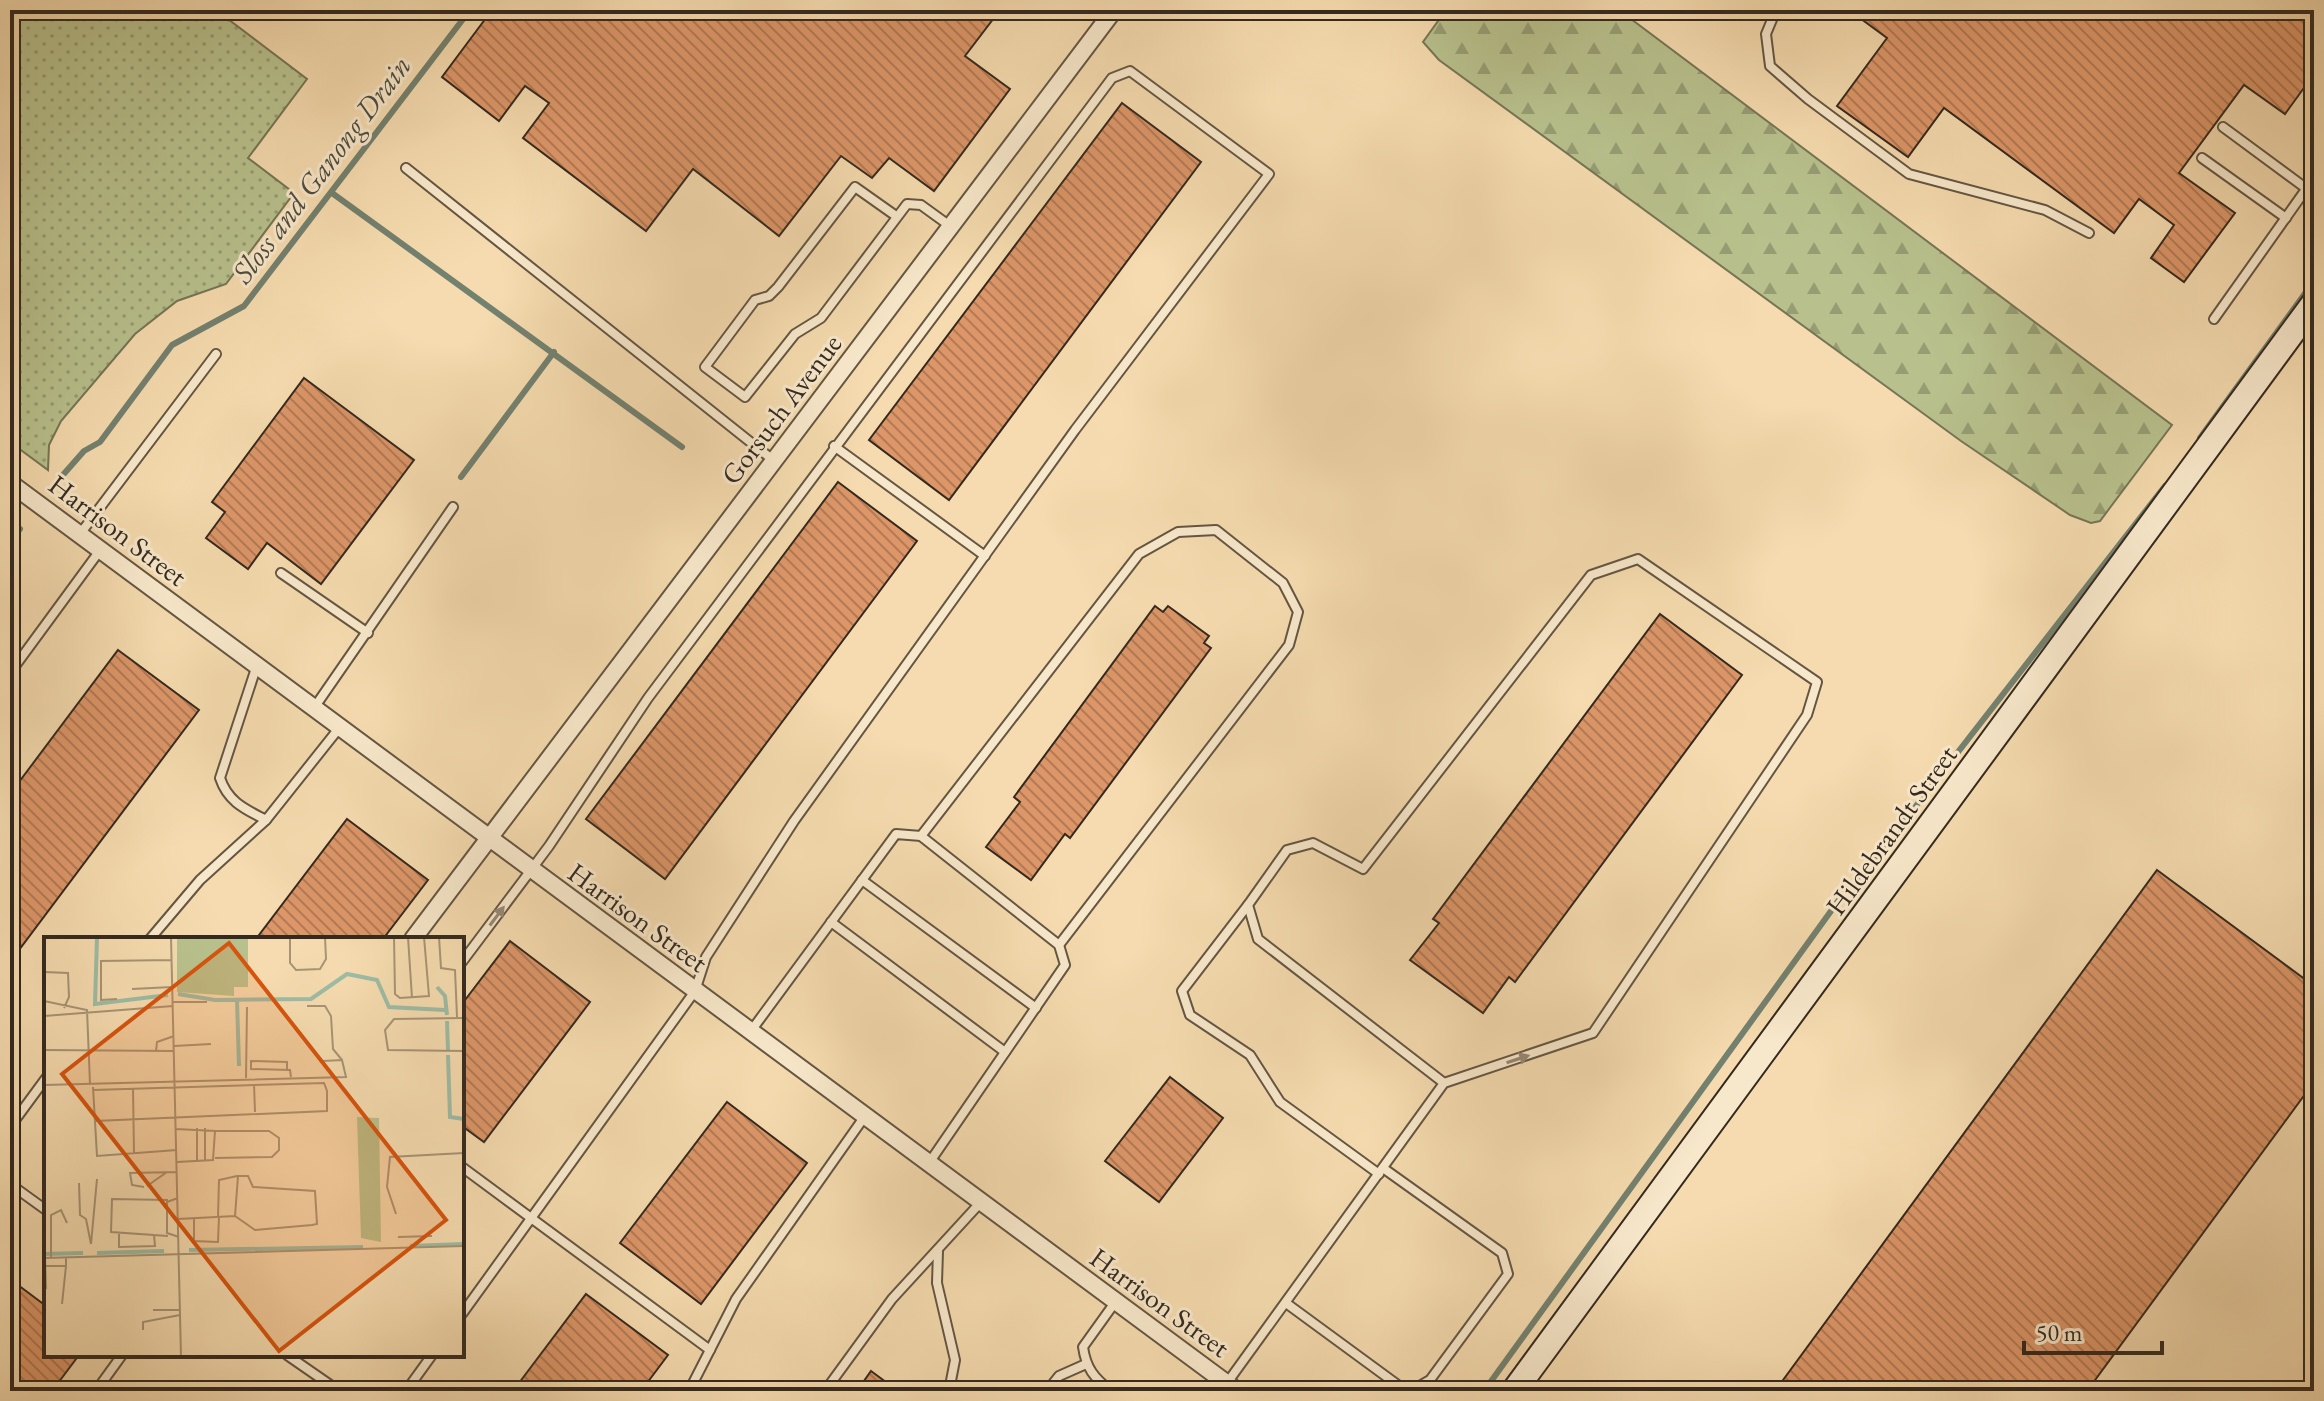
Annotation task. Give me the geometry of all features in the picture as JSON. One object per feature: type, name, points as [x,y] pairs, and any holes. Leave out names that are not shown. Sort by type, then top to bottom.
[{"type":"street","name":"Gorsuch Avenue","points":[[414,937],[1114,10]]},
{"type":"street","name":"Hildebrandt Street","points":[[1514,1391],[2314,303]]},
{"type":"street","name":"Harrison Street","points":[[10,483],[1232,1387]]},
{"type":"lane","points":[[1776,10],[1766,34],[1770,66],[1808,99],[1909,174],[2045,210],[2089,233]]},
{"type":"lane","points":[[464,959],[531,870],[648,698],[1112,78],[1130,71],[1269,174],[985,556],[794,821],[706,957],[695,991],[464,1311]]},
{"type":"lane","points":[[2223,127],[2307,189]]},
{"type":"lane","points":[[2202,158],[2286,218]]},
{"type":"lane","points":[[406,168],[774,461]]},
{"type":"lane","points":[[2214,319],[2314,178]]},
{"type":"lane","points":[[896,216],[855,187],[778,287],[769,296],[755,300],[705,367],[745,397],[795,334],[821,318],[907,204],[914,202],[951,226]]},
{"type":"lane","points":[[80,534],[216,354]]},
{"type":"lane","points":[[834,446],[985,556]]},
{"type":"lane","points":[[314,708],[453,507]]},
{"type":"lane","points":[[921,836],[1139,554],[1178,532],[1216,530],[1283,583],[1298,612],[1289,645],[1059,945]]},
{"type":"lane","points":[[10,673],[101,549]]},
{"type":"lane","points":[[1232,1387],[1286,1303],[1381,1171],[1444,1083],[1593,1033],[1807,715],[1817,682],[1638,559],[1591,575],[1363,869],[1313,843],[1287,850],[1182,991],[1190,1015],[1250,1055],[1280,1102],[1381,1171],[1502,1253],[1508,1274],[1430,1380],[1409,1391],[1286,1303]]},
{"type":"lane","points":[[281,573],[368,633]]},
{"type":"lane","points":[[257,665],[220,778],[234,803],[266,820]]},
{"type":"lane","points":[[152,937],[200,880],[266,820],[340,727]]},
{"type":"lane","points":[[750,1032],[896,834],[921,836],[1059,945],[1065,965],[929,1164]]},
{"type":"lane","points":[[862,880],[1036,1008]]},
{"type":"lane","points":[[1248,905],[1258,939],[1444,1083]]},
{"type":"lane","points":[[831,922],[1005,1052]]},
{"type":"lane","points":[[10,1127],[44,1081]]},
{"type":"lane","points":[[689,1391],[736,1299],[865,1116]]},
{"type":"lane","points":[[464,1169],[710,1350]]},
{"type":"lane","points":[[10,1184],[44,1209]]},
{"type":"lane","points":[[825,1391],[892,1299],[981,1202]]},
{"type":"lane","points":[[938,1251],[937,1283],[955,1360],[949,1391]]},
{"type":"lane","points":[[1111,1391],[1096,1379],[1086,1364],[1083,1347],[1116,1301]]},
{"type":"lane","points":[[96,1391],[121,1357]]},
{"type":"lane","points":[[290,1357],[339,1391]]},
{"type":"lane","points":[[406,1391],[431,1357]]},
{"type":"lane","points":[[1047,1391],[1059,1376],[1086,1364]]},
{"type":"green space","points":[[10,10],[216,10],[307,79],[248,158],[294,193],[226,284],[177,301],[135,334],[61,421],[49,445],[48,470],[10,442]]},
{"type":"green space","points":[[1446,10],[1619,10],[2172,425],[2100,521],[2091,523],[2070,515],[1961,441],[1439,60],[1423,42]]},
{"type":"building","points":[[492,10],[1000,10],[965,56],[1010,89],[934,191],[889,158],[872,178],[841,156],[779,236],[693,169],[646,231],[523,138],[549,103],[525,86],[499,121],[442,77]]},
{"type":"building","points":[[1849,10],[2314,10],[2314,74],[2285,114],[2244,85],[2179,173],[2235,213],[2184,282],[2151,258],[2174,225],[2139,199],[2114,233],[1944,108],[1908,157],[1837,106],[1887,38]]},
{"type":"building","points":[[1122,103],[1201,162],[949,500],[869,440]]},
{"type":"building","points":[[304,378],[414,460],[321,584],[267,543],[248,569],[206,538],[225,512],[212,502]]},
{"type":"building","points":[[838,482],[917,541],[665,879],[586,819]]},
{"type":"building","points":[[1155,606],[1163,612],[1168,606],[1209,636],[1204,643],[1211,648],[1070,838],[1065,834],[1031,880],[986,847],[1020,802],[1014,797]]},
{"type":"building","points":[[1660,614],[1742,675],[1515,982],[1509,977],[1483,1013],[1410,960],[1439,923],[1433,919]]},
{"type":"building","points":[[118,650],[199,710],[10,962],[10,794]]},
{"type":"building","points":[[347,819],[428,880],[385,937],[258,937]]},
{"type":"building","points":[[2157,870],[2314,986],[2314,1082],[2087,1391],[1775,1391]]},
{"type":"building","points":[[510,941],[590,1002],[484,1142],[464,1127],[464,1001]]},
{"type":"building","points":[[1170,1077],[1223,1118],[1159,1202],[1105,1161]]},
{"type":"building","points":[[727,1102],[807,1163],[701,1304],[620,1243]]},
{"type":"building","points":[[10,1279],[44,1304],[44,1357],[78,1357],[52,1391],[10,1391]]},
{"type":"building","points":[[586,1294],[668,1355],[641,1391],[513,1391]]},
{"type":"building","points":[[871,1371],[898,1391],[857,1391]]},
{"type":"waterway","name":"Sloss and Ganong Drain","points":[[62,476],[84,451],[100,442],[172,345],[244,306],[470,10]]},
{"type":"waterway","points":[[332,193],[682,447]]},
{"type":"waterway","points":[[2200,438],[2314,281]]},
{"type":"waterway","points":[[461,477],[554,352]]},
{"type":"waterway","points":[[1484,1391],[1844,893],[1881,851],[2165,486]]},
{"type":"waterway","name":"Sloss and Ganong Drain","points":[[10,542],[20,529]]}]
